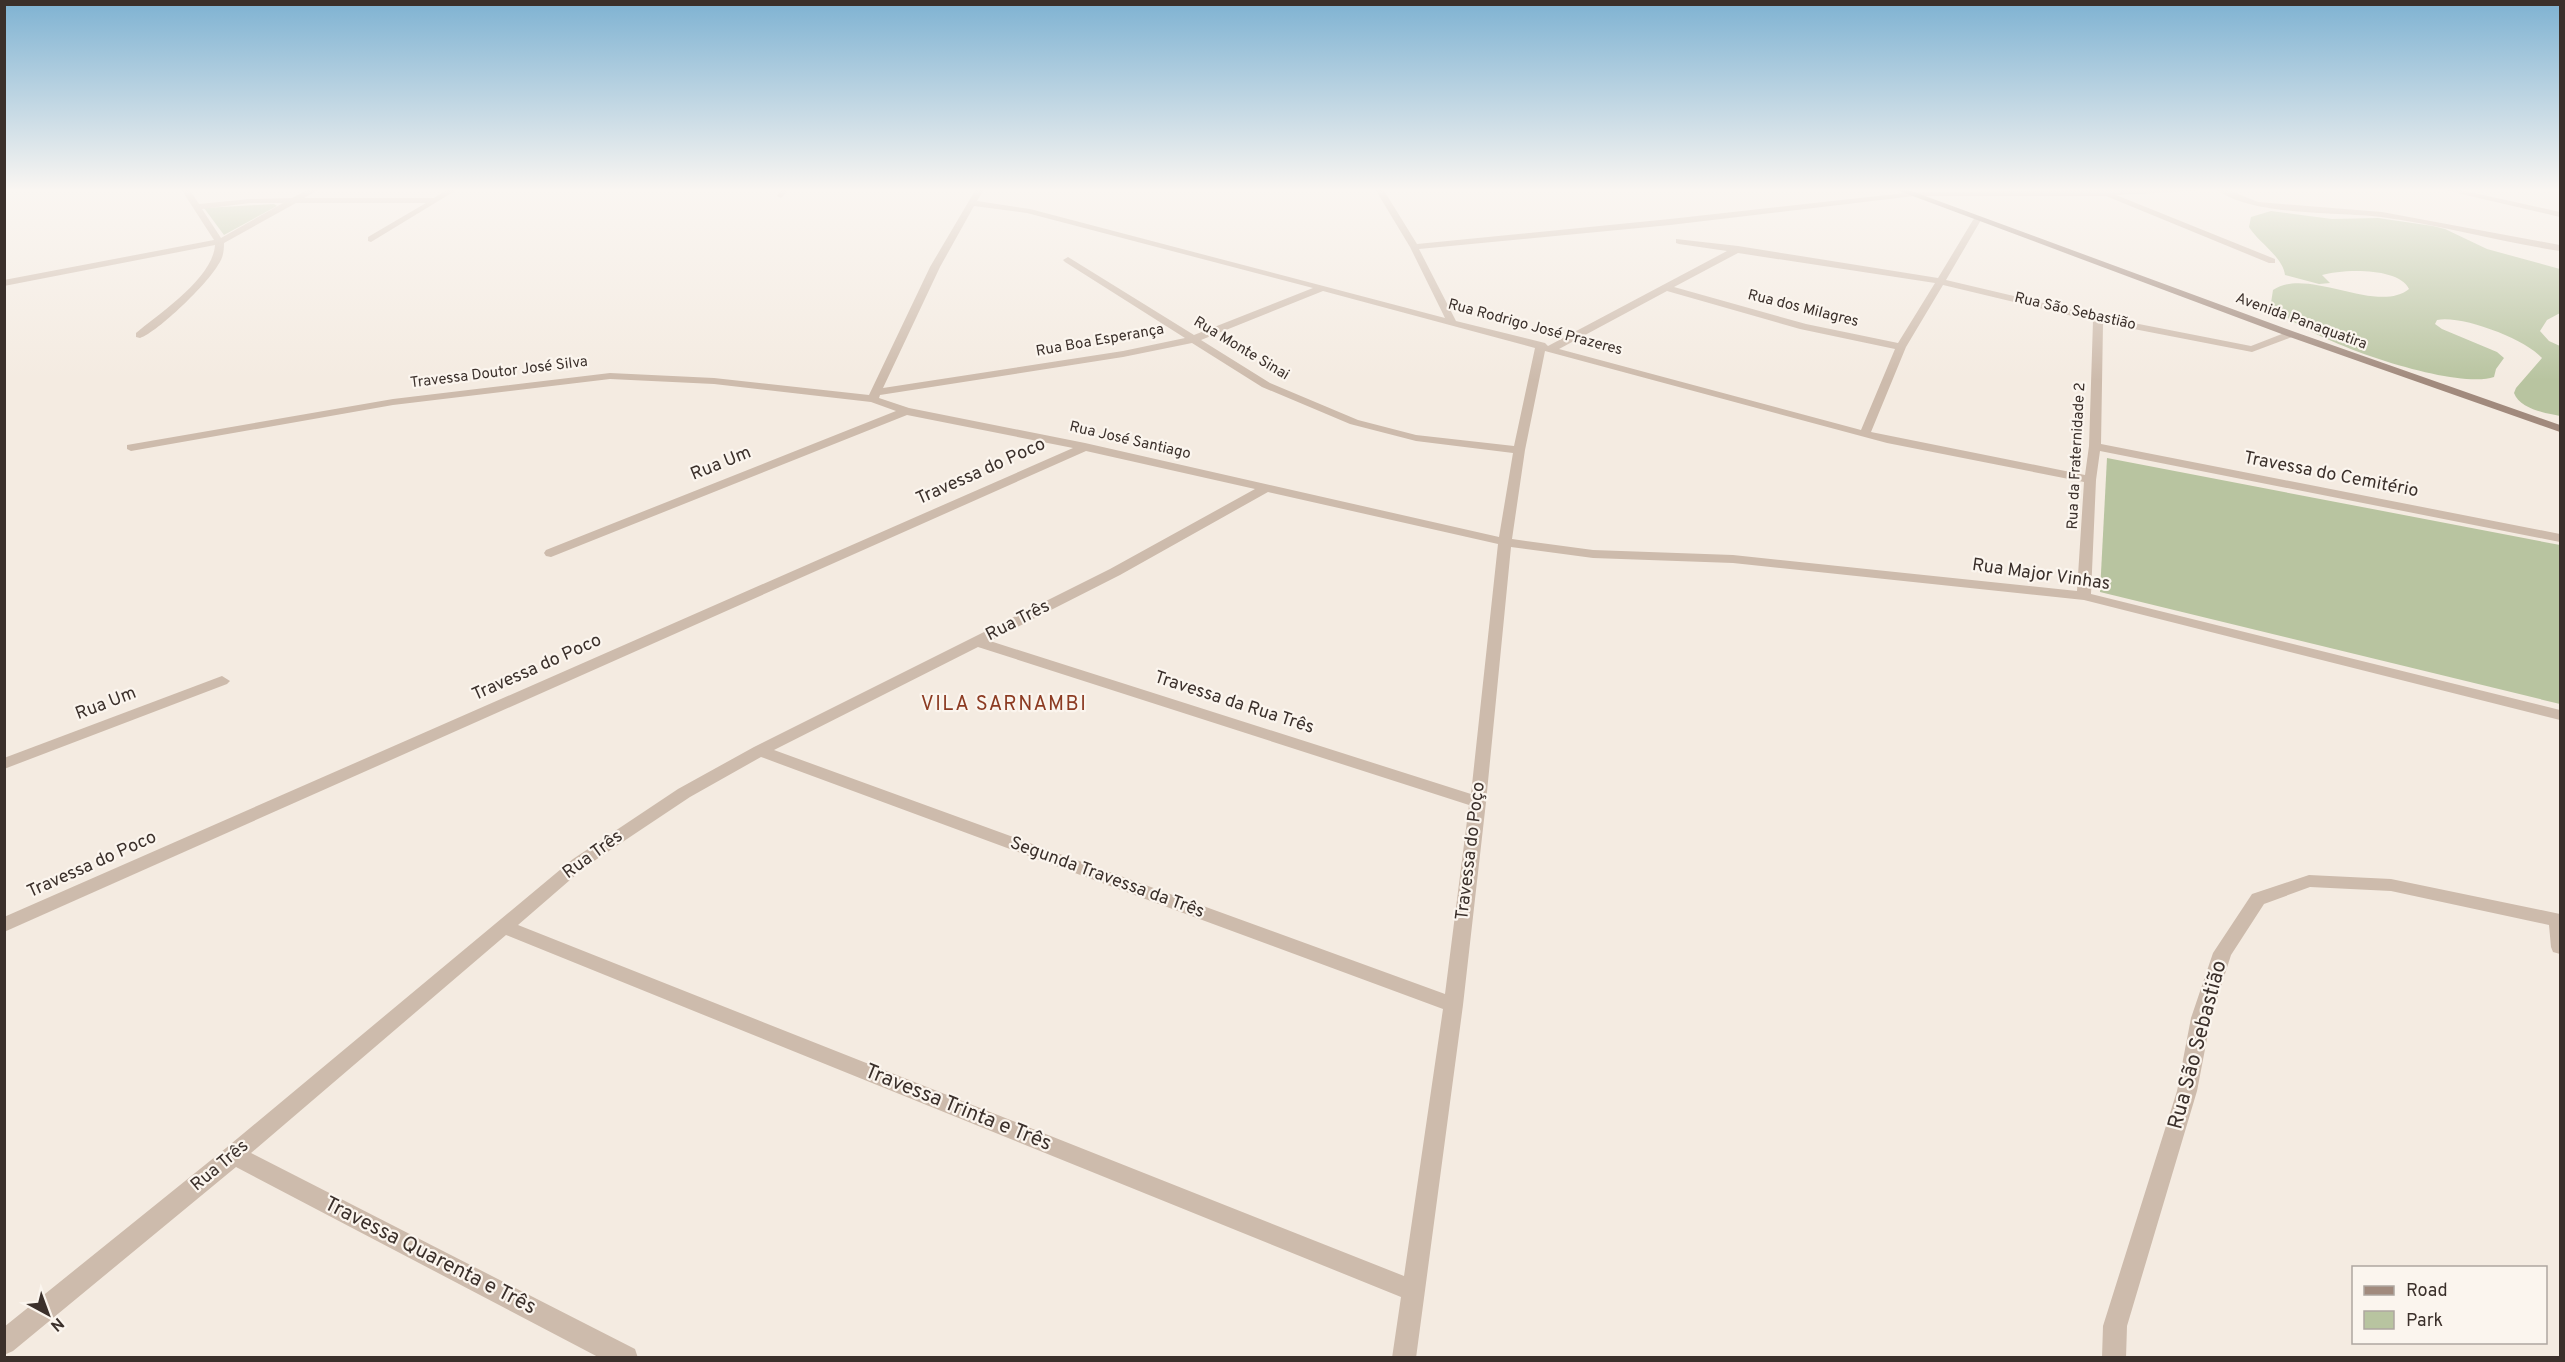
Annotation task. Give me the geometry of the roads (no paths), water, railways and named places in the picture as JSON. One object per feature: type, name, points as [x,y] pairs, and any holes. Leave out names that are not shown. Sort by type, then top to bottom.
[{"type":"main road","name":"Avenida Panaquatira","points":[[2067,253],[2560,429]]},
{"type":"street","points":[[4,283],[168,253]]},
{"type":"street","points":[[140,335],[208,275],[221,253]]},
{"type":"street","points":[[874,396],[943,253]]},
{"type":"street","name":"Rua Rodrigo José Prazeres","points":[[1186,253],[1451,321],[1916,447],[2090,480]]},
{"type":"street","points":[[1417,253],[1451,321]]},
{"type":"street","points":[[1547,347],[1731,253]]},
{"type":"street","name":"Rua São Sebastião","points":[[1760,253],[1939,281],[2098,319],[2252,349],[2291,334]]},
{"type":"street","points":[[1865,434],[1901,347],[1957,253]]},
{"type":"street","points":[[2251,253],[2272,261]]},
{"type":"street","name":"Rua Monte Sinai","points":[[1068,260],[1266,385],[1354,422],[1416,438],[1519,450]]},
{"type":"street","name":"Rua dos Milagres","points":[[1664,287],[1803,327],[1901,347]]},
{"type":"street","name":"Rua Boa Esperança","points":[[874,396],[1123,354],[1194,339],[1322,288]]},
{"type":"street","name":"Rua da Fraternidade 2","points":[[2084,596],[2090,480],[2095,446],[2098,319]]},
{"type":"street","name":"Travessa do Poço","points":[[1404,1358],[1453,1005],[1478,802],[1505,542],[1519,450],[1547,347]]},
{"type":"street","name":"Travessa Doutor José Silva","points":[[131,447],[393,402],[610,376],[714,381],[874,396]]},
{"type":"street","name":"Rua José Santiago","points":[[874,396],[906,411],[1085,447],[1505,542]]},
{"type":"street","name":"Rua Um","points":[[551,553],[906,411]]},
{"type":"street","name":"Travessa do Cemitério","points":[[2095,446],[2560,538]]},
{"type":"street","name":"Travessa do Poco","points":[[4,925],[1085,447]]},
{"type":"street","name":"Rua Três","points":[[4,1343],[234,1155],[579,863],[626,831],[684,793],[760,751],[1115,572],[1264,489]]},
{"type":"street","name":"Rua Major Vinhas","points":[[1505,542],[1593,554],[1744,560],[2084,596],[2560,715]]},
{"type":"street","name":"Travessa da Rua Três","points":[[978,642],[1478,802]]},
{"type":"street","name":"Rua Um","points":[[4,764],[222,681]]},
{"type":"street","name":"Segunda Travessa da Três","points":[[760,751],[1453,1005]]},
{"type":"street","name":"Rua São Sebastião","points":[[2114,1358],[2115,1326],[2187,1091],[2201,1018],[2222,953],[2258,899],[2309,881],[2391,885],[2559,921]]},
{"type":"street","points":[[2559,921],[2560,947]]},
{"type":"street","name":"Travessa Trinta e Três","points":[[503,926],[1413,1291]]},
{"type":"street","name":"Travessa Quarenta e Três","points":[[234,1155],[626,1358]]},
{"type":"district","name":"VILA SARNAMBI","points":[[1004,705]]}]
